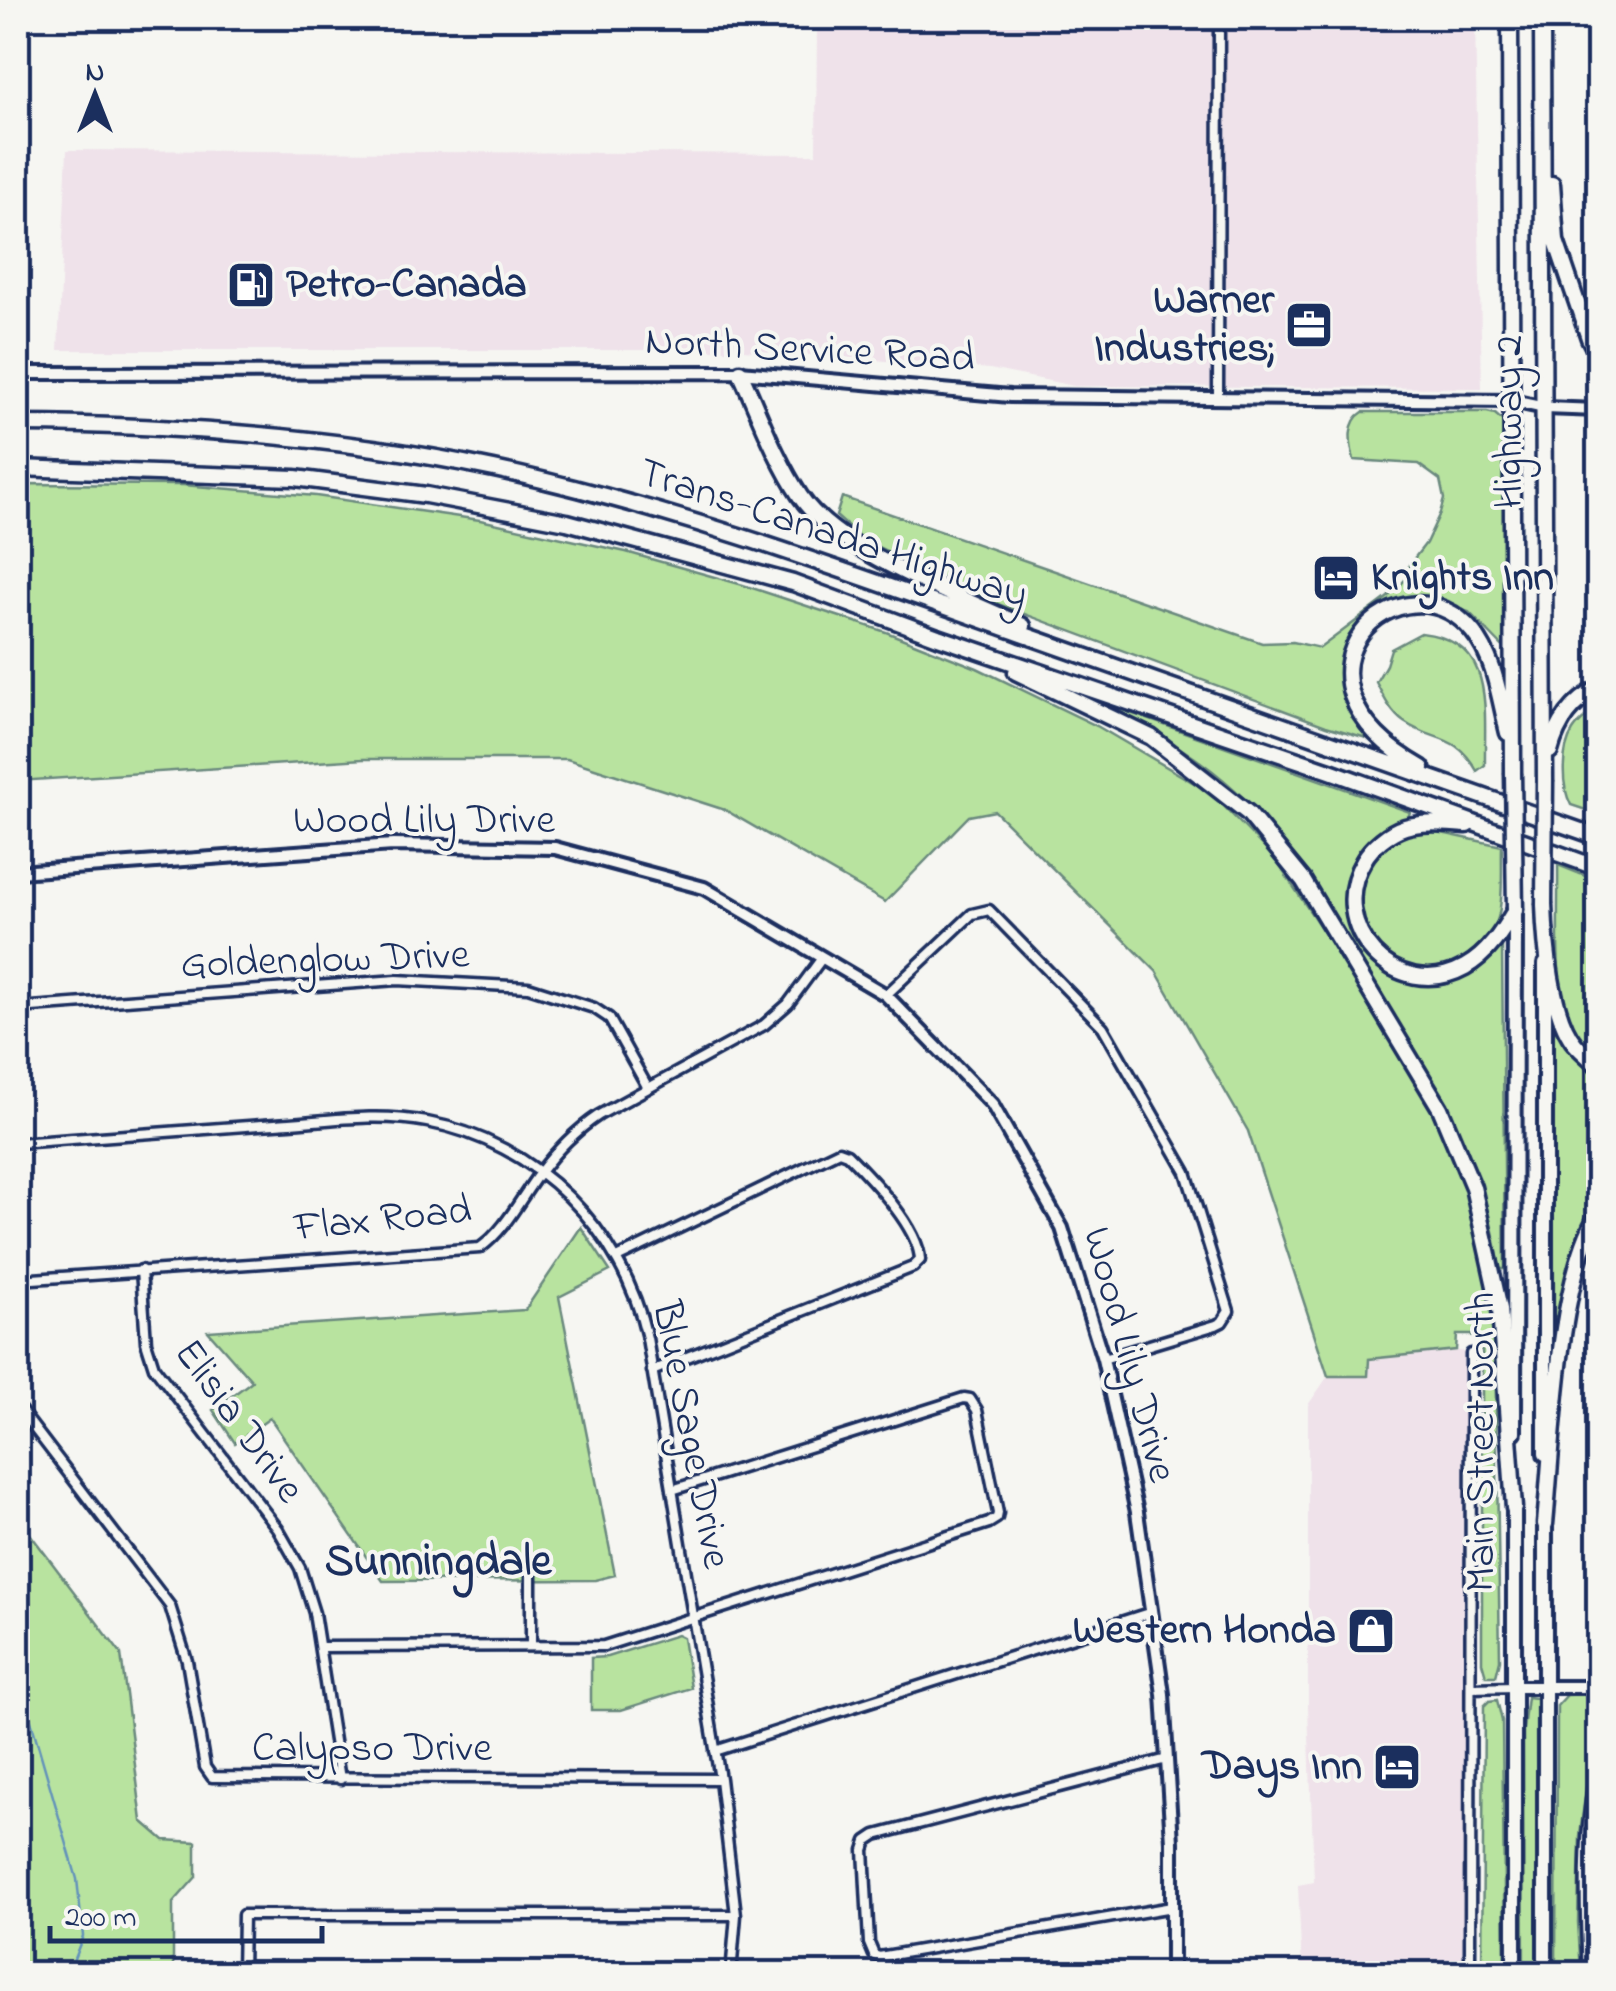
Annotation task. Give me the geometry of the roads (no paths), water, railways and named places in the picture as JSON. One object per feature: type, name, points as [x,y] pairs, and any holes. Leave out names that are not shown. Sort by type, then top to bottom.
[{"type":"highway","name":"Highway 2","points":[[1510,18],[1514,910]]},
{"type":"highway","name":"Highway 2","points":[[1542,18],[1544,946],[1563,1024],[1573,1043],[1598,1066]]},
{"type":"highway","points":[[1543,70],[1556,241],[1598,356]]},
{"type":"highway","points":[[740,372],[801,498],[828,526],[910,573],[1096,660]]},
{"type":"highway","name":"Trans-Canada Highway","points":[[18,424],[232,432],[316,440],[504,472],[648,508],[799,555],[1598,837]]},
{"type":"highway","name":"Trans-Canada Highway","points":[[18,468],[295,478],[426,495],[567,522],[776,578],[1598,868]]},
{"type":"highway","points":[[1453,785],[1384,744],[1355,710],[1346,676],[1349,661],[1364,628],[1378,616],[1396,607],[1427,605],[1458,616],[1475,633],[1492,672],[1514,754]]},
{"type":"highway","points":[[938,636],[1152,737],[1248,813],[1303,880],[1440,1108],[1473,1186],[1500,1309],[1514,1508]]},
{"type":"highway","points":[[1545,776],[1553,739],[1562,720],[1578,701],[1598,689]]},
{"type":"highway","points":[[1556,822],[1598,828]]},
{"type":"highway","points":[[1484,826],[1406,826],[1390,834],[1370,850],[1356,873],[1351,896],[1354,920],[1362,939],[1379,959],[1405,973],[1429,977],[1462,969],[1478,958],[1500,936],[1514,910]]},
{"type":"highway","points":[[1545,1524],[1566,1318],[1577,1271],[1598,1214]]},
{"type":"main road","name":"Main Street North","points":[[1514,910],[1514,1974]]},
{"type":"main road","name":"Main Street North","points":[[1544,946],[1545,1974]]},
{"type":"street","points":[[1218,399],[1219,18]]},
{"type":"street","name":"North Service Road","points":[[18,373],[740,372],[1010,396],[1512,401],[1545,408],[1598,410]]},
{"type":"street","name":"Wood Lily Drive","points":[[18,872],[393,845],[555,848],[692,884],[886,995],[992,1104],[1062,1228],[1103,1358],[1137,1512],[1152,1612],[1168,1758],[1172,1974]]},
{"type":"street","points":[[886,995],[972,914],[989,910],[1104,1026],[1186,1172],[1229,1311],[1216,1325],[1103,1358]]},
{"type":"street","name":"Flax Road","points":[[18,1280],[480,1248],[496,1237],[540,1172],[587,1124],[777,1016],[822,958]]},
{"type":"street","name":"Goldenglow Drive","points":[[18,1008],[397,980],[528,986],[594,1008],[609,1018],[648,1088]]},
{"type":"street","name":"Blue Sage Drive","points":[[18,1142],[395,1118],[428,1122],[501,1148],[540,1172],[589,1218],[616,1258],[638,1307],[652,1372],[720,1778],[736,1916],[730,1974]]},
{"type":"street","points":[[616,1258],[839,1151],[847,1154],[886,1194],[920,1248],[920,1260],[912,1267],[652,1372]]},
{"type":"street","name":"Elisia Drive","points":[[140,1270],[150,1359],[286,1542],[306,1582],[340,1779]]},
{"type":"street","points":[[1470,1974],[1471,1354]]},
{"type":"street","points":[[320,1647],[610,1645],[989,1524],[997,1518],[998,1507],[977,1410],[970,1399],[964,1398],[672,1490]]},
{"type":"street","name":"Calypso Drive","points":[[18,1407],[170,1606],[187,1661],[207,1772],[220,1779],[720,1778]]},
{"type":"street","points":[[530,1559],[531,1646]]},
{"type":"street","points":[[715,1751],[1152,1612]]},
{"type":"street","points":[[1471,1688],[1598,1687]]},
{"type":"street","points":[[1168,1758],[876,1835],[864,1850],[869,1943],[879,1957],[1172,1907]]},
{"type":"street","points":[[1588,1974],[1585,1908],[1589,1816],[1598,1763]]},
{"type":"street","points":[[242,1974],[243,1915],[736,1916]]},
{"type":"waterway","points":[[18,1694],[29,1714],[77,1879],[83,1936],[68,1974]]},
{"type":"place","name":"Petro-Canada","points":[[251,285]]},
{"type":"place","name":"Warner Industries;","points":[[1309,325]]},
{"type":"place","name":"Knights Inn","points":[[1336,578]]},
{"type":"place","name":"Western Honda","points":[[1371,1631]]},
{"type":"place","name":"Days Inn","points":[[1397,1767]]},
{"type":"district","name":"Sunningdale","points":[[438,1563]]}]
